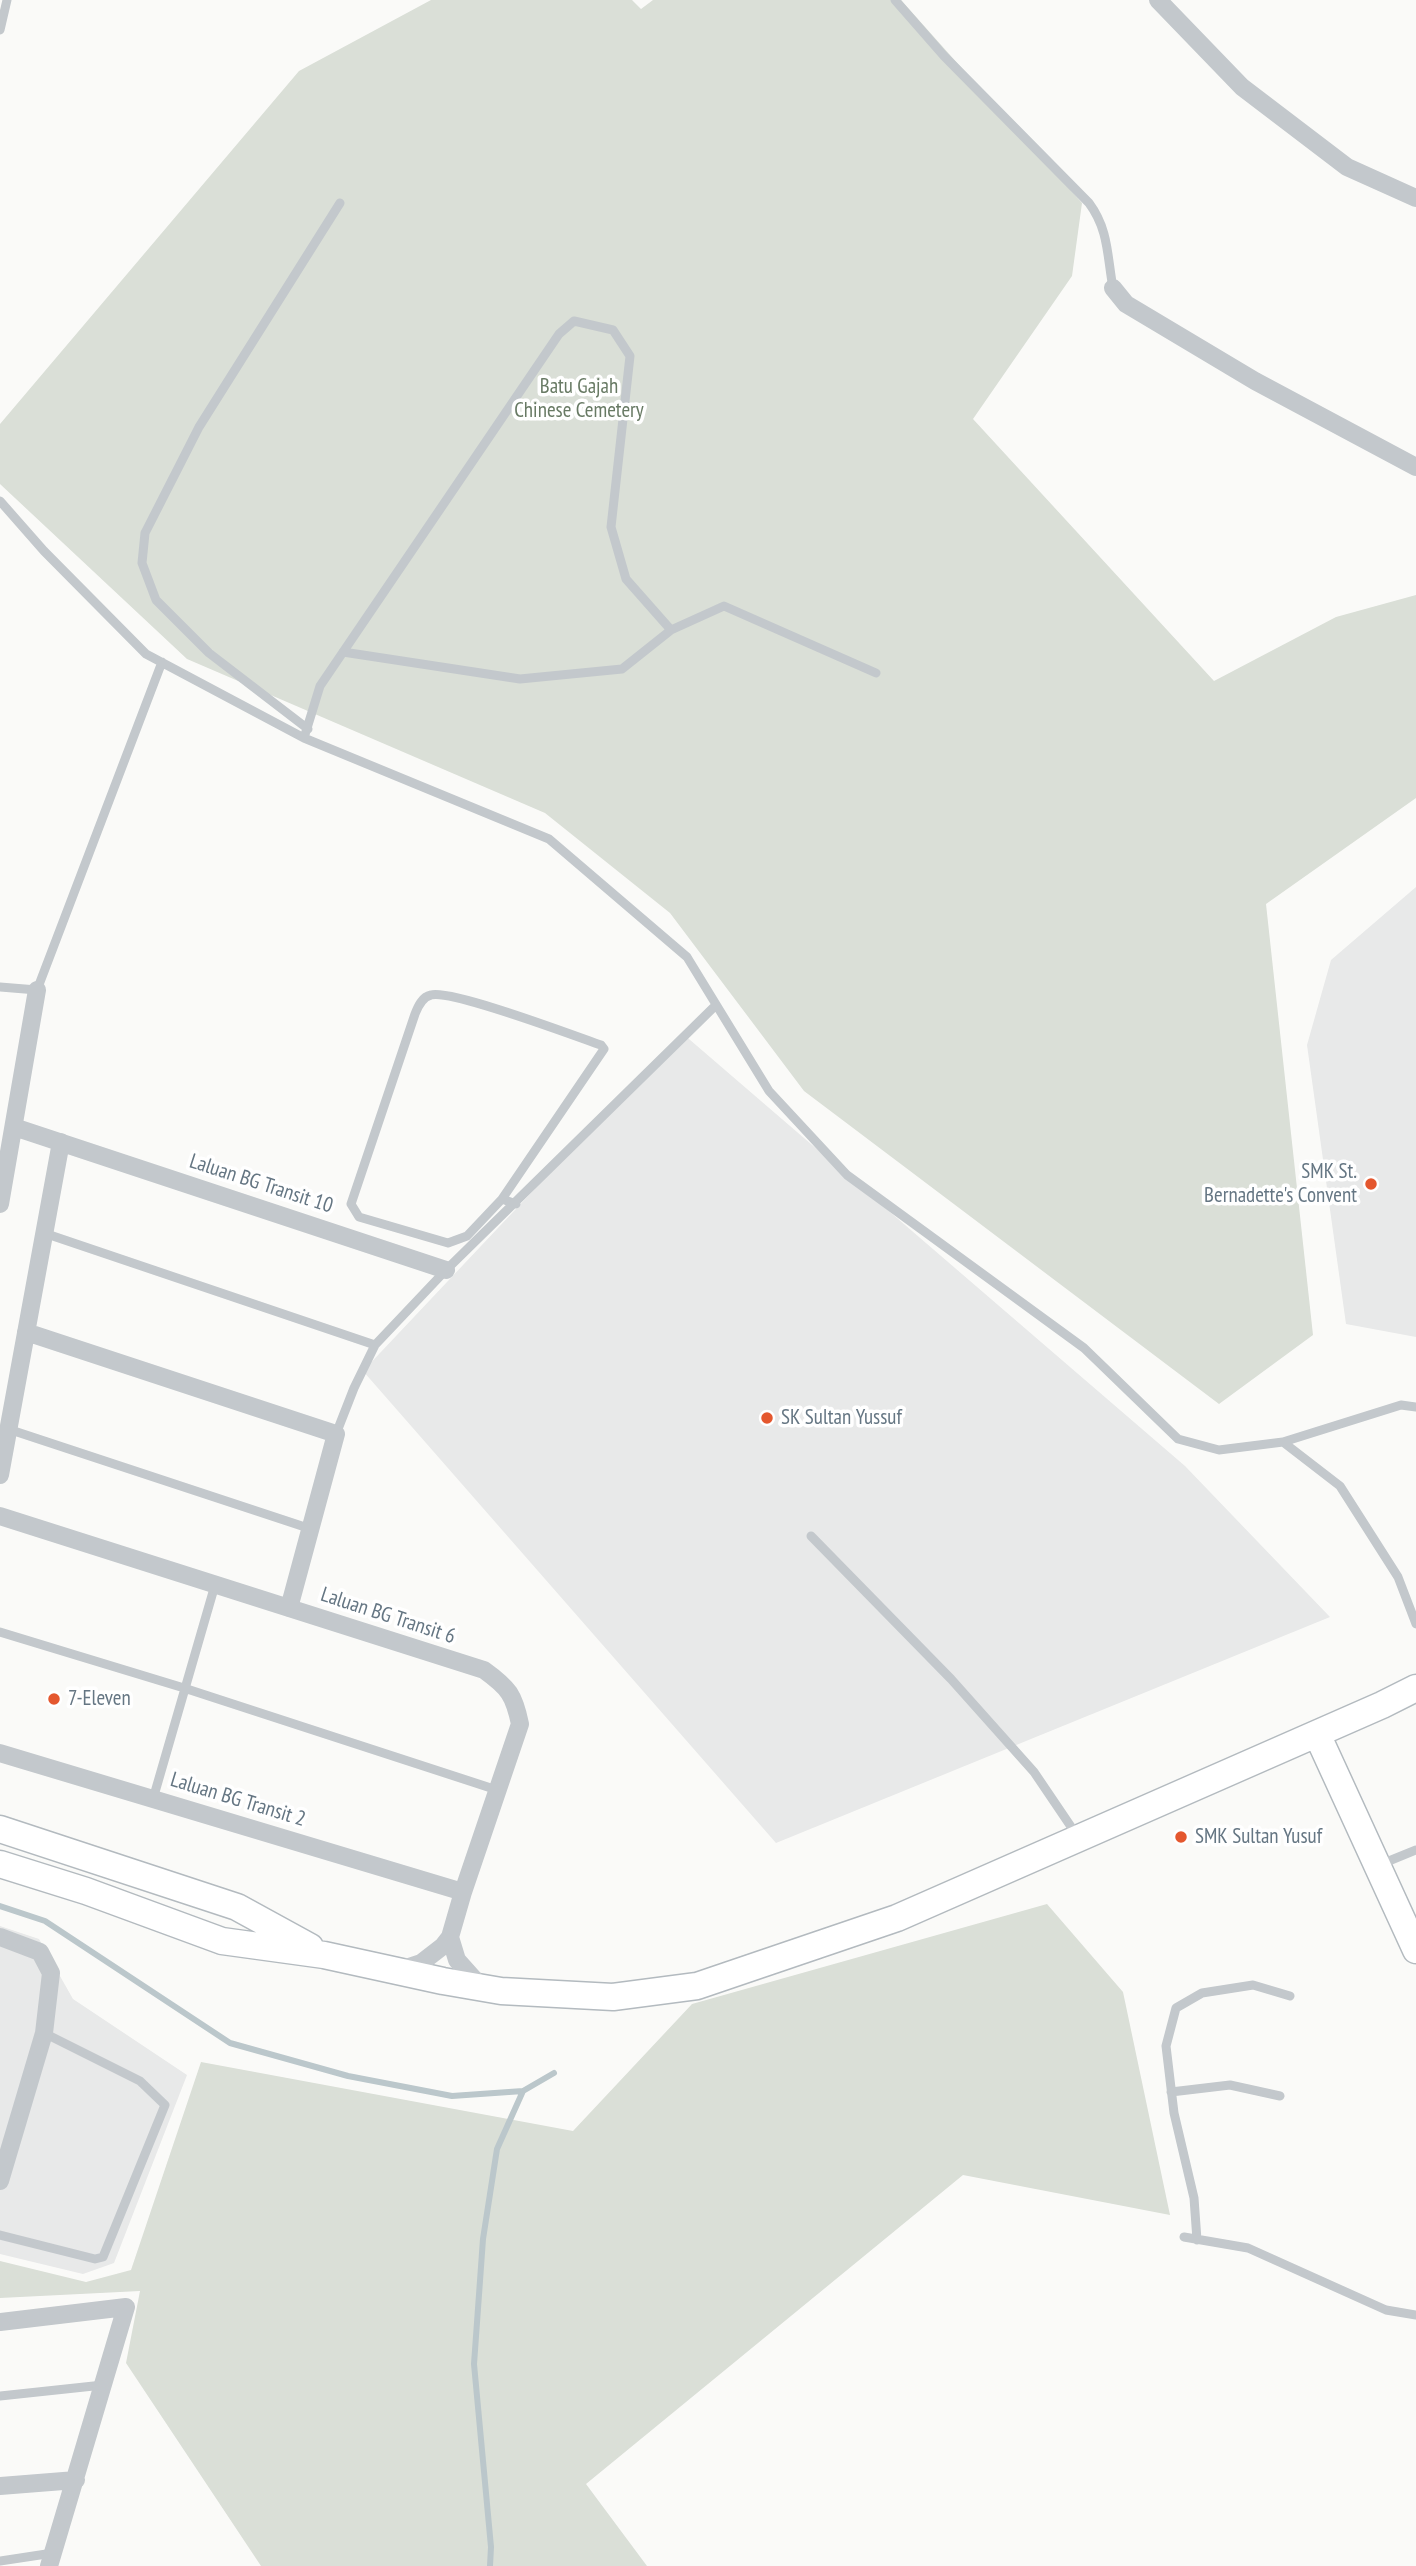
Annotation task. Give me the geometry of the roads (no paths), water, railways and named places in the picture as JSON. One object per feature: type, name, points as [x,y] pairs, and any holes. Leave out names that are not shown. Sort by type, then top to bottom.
[{"type":"main road","points":[[0,1864],[86,1891],[222,1941],[324,1955],[501,1991],[613,1997],[697,1986],[897,1918],[1382,1706],[1416,1688]]},
{"type":"main road","points":[[1317,1734],[1416,1950]]},
{"type":"main road","points":[[0,1829],[237,1907],[324,1955]]},
{"type":"street","points":[[1157,0],[1242,87],[1347,167],[1416,198]]},
{"type":"street","points":[[1113,288],[1126,304],[1255,381],[1416,467]]},
{"type":"street","points":[[0,1204],[37,990]]},
{"type":"street","name":"Laluan BG Transit 10","points":[[13,1127],[446,1270]]},
{"type":"street","points":[[0,1475],[61,1142]]},
{"type":"street","points":[[26,1332],[336,1434],[289,1608]]},
{"type":"street","name":"Laluan BG Transit 6","points":[[0,1516],[484,1670],[499,1681],[515,1700],[520,1724],[450,1937]]},
{"type":"street","name":"Laluan BG Transit 2","points":[[0,1753],[463,1892]]},
{"type":"street","points":[[0,1937],[40,1952],[51,1973],[44,2033],[0,2181]]},
{"type":"street","points":[[450,1937],[457,1960],[482,1988]]},
{"type":"street","points":[[397,1971],[421,1964],[450,1937]]},
{"type":"street","points":[[0,2322],[126,2307],[51,2560]]},
{"type":"street","points":[[0,2486],[76,2480]]},
{"type":"lane","points":[[0,30],[7,0]]},
{"type":"lane","points":[[895,0],[944,56],[1089,203],[1100,218],[1105,233],[1113,288]]},
{"type":"lane","points":[[306,734],[209,653],[156,600],[142,563],[145,533],[199,427],[340,203]]},
{"type":"lane","points":[[306,734],[320,686],[559,334],[575,321],[613,330],[630,356],[611,527],[626,579],[671,630]]},
{"type":"lane","points":[[0,501],[44,551],[146,654],[306,734],[549,839],[687,957],[769,1091],[847,1175],[1084,1348],[1178,1439],[1219,1451],[1283,1442],[1401,1405],[1416,1407]]},
{"type":"lane","points":[[343,652],[520,679],[622,669],[671,630],[724,606],[876,673]]},
{"type":"lane","points":[[0,987],[37,990],[162,662]]},
{"type":"lane","points":[[427,996],[450,996],[514,1015],[601,1045],[604,1049],[502,1199],[467,1236],[448,1243],[359,1217],[353,1210],[351,1204],[410,1027],[419,1004],[427,996]]},
{"type":"lane","points":[[336,1434],[375,1345],[446,1270],[716,1005]]},
{"type":"lane","points":[[502,1199],[516,1204]]},
{"type":"lane","points":[[44,1234],[375,1345]]},
{"type":"lane","points":[[8,1429],[311,1529]]},
{"type":"lane","points":[[1283,1442],[1340,1486],[1398,1577],[1416,1624]]},
{"type":"lane","points":[[811,1536],[951,1679],[1034,1772],[1079,1838]]},
{"type":"lane","points":[[153,1799],[215,1585]]},
{"type":"lane","points":[[0,1632],[184,1688],[497,1790]]},
{"type":"lane","points":[[1377,1865],[1416,1850]]},
{"type":"lane","points":[[1197,2240],[1194,2198],[1174,2113],[1166,2046],[1176,2008],[1202,1993],[1253,1985],[1290,1996]]},
{"type":"lane","points":[[0,2235],[95,2259],[103,2257],[164,2105],[140,2081],[44,2033]]},
{"type":"lane","points":[[1171,2092],[1230,2085],[1280,2096]]},
{"type":"lane","points":[[1184,2237],[1248,2248],[1386,2310],[1416,2315]]},
{"type":"lane","points":[[0,2396],[103,2385]]},
{"type":"lane","points":[[0,2561],[51,2560]]},
{"type":"waterway","points":[[0,1906],[45,1921],[230,2043],[348,2076],[452,2096],[523,2091]]},
{"type":"waterway","points":[[490,2566],[491,2547],[474,2364],[483,2239],[497,2149],[523,2091],[554,2073]]},
{"type":"place","name":"SMK St. Bernadette's Convent","points":[[1371,1184]]},
{"type":"place","name":"SK Sultan Yussuf","points":[[767,1418]]},
{"type":"place","name":"7-Eleven","points":[[54,1699]]},
{"type":"place","name":"SMK Sultan Yusuf","points":[[1181,1837]]},
{"type":"park label","name":"Batu Gajah Chinese Cemetery","points":[[579,399]]}]
